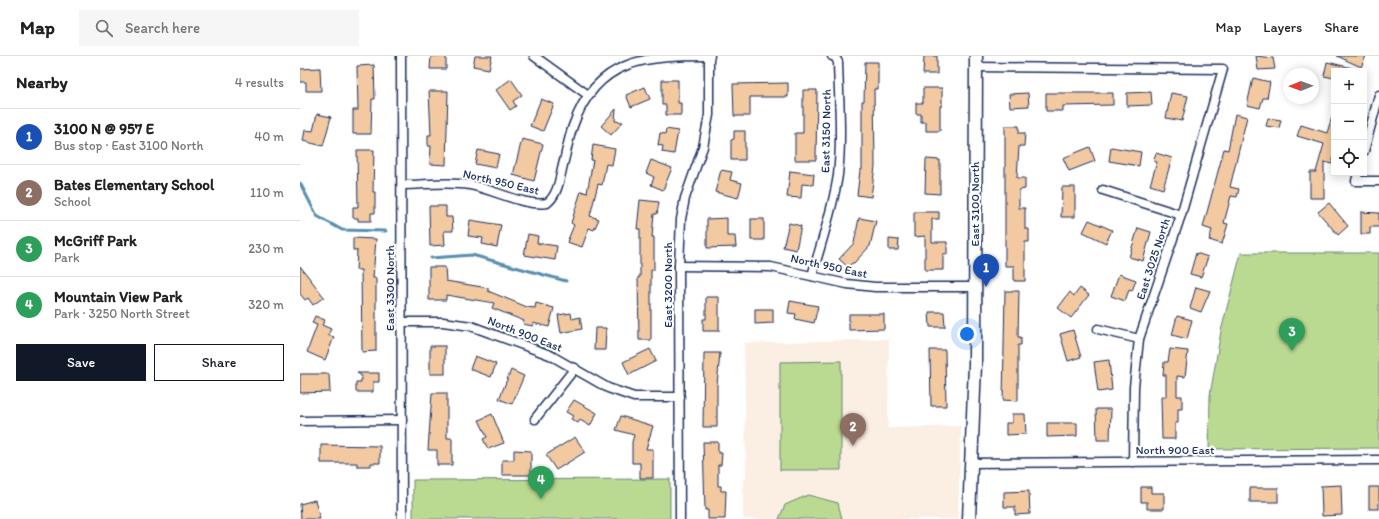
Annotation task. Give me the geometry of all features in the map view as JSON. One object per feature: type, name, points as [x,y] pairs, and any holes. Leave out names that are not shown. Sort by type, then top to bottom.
[{"type":"main road","name":"East 3100 North","points":[[969,519],[975,364],[976,62]]},
{"type":"street","name":"East 3300 North","points":[[402,56],[402,519]]},
{"type":"street","points":[[534,56],[588,95],[596,85],[617,69],[632,62],[660,57],[710,56]]},
{"type":"street","name":"East 3200 North","points":[[680,519],[679,266],[682,212],[685,198],[703,147],[709,115],[710,56]]},
{"type":"street","name":"East 3150 North","points":[[812,276],[838,177],[838,62],[833,56]]},
{"type":"street","name":"East 3025 North","points":[[976,62],[1223,69],[1181,215],[1140,339],[1134,386],[1133,462]]},
{"type":"street","name":"North 950 East","points":[[402,185],[448,183],[468,184],[527,202],[547,203],[551,200],[557,186],[572,126],[588,95]]},
{"type":"street","points":[[1367,140],[1379,95]]},
{"type":"street","points":[[1357,177],[1379,181]]},
{"type":"street","points":[[1103,190],[1181,215]]},
{"type":"street","name":"North 950 East","points":[[679,266],[765,266],[789,269],[846,284],[875,287],[975,287]]},
{"type":"street","name":"North 900 East","points":[[402,322],[443,322],[471,326],[550,355],[608,388],[634,397],[680,397]]},
{"type":"street","points":[[1098,329],[1140,339]]},
{"type":"street","points":[[535,419],[574,368]]},
{"type":"street","points":[[300,421],[402,420]]},
{"type":"street","name":"North 900 East","points":[[972,463],[1379,460]]},
{"type":"shaded area","points":[[889,339],[888,428],[961,426],[958,519],[743,519],[743,479],[746,479],[744,343]]},
{"type":"green space","points":[[1241,253],[1379,253],[1379,448],[1209,449],[1210,395],[1221,331]]},
{"type":"green space","points":[[841,361],[841,470],[780,470],[780,362]]},
{"type":"green space","points":[[670,479],[670,519],[413,519],[413,480]]},
{"type":"green space","points":[[808,495],[838,503],[842,519],[779,519],[785,505]]},
{"type":"building","points":[[431,56],[446,56],[446,69],[430,69]]},
{"type":"building","points":[[475,56],[492,56],[489,69],[473,66]]},
{"type":"building","points":[[924,56],[937,56],[937,74],[923,74]]},
{"type":"building","points":[[1256,56],[1273,58],[1275,69],[1258,70]]},
{"type":"building","points":[[1337,56],[1366,56],[1361,67]]},
{"type":"building","points":[[865,62],[878,62],[878,89],[874,89],[875,166],[871,197],[857,195],[860,170],[862,170],[862,101],[864,101]]},
{"type":"building","points":[[1327,62],[1352,68],[1331,68],[1331,77],[1324,76]]},
{"type":"building","points":[[374,65],[375,99],[372,99],[371,134],[353,134],[353,110],[358,110],[357,66]]},
{"type":"building","points":[[320,68],[321,91],[306,91],[306,82],[300,82],[300,69]]},
{"type":"building","points":[[1253,78],[1270,82],[1267,98],[1263,98],[1260,108],[1247,105]]},
{"type":"building","points":[[511,79],[522,95],[513,101],[516,106],[510,110],[496,90]]},
{"type":"building","points":[[662,80],[678,80],[678,103],[681,103],[681,115],[666,115],[666,105],[662,105]]},
{"type":"building","points":[[788,83],[788,97],[750,97],[750,116],[734,116],[733,84]]},
{"type":"building","points":[[645,87],[650,99],[631,107],[626,95]]},
{"type":"building","points":[[923,88],[942,88],[940,131],[926,131],[926,122],[921,122],[921,114],[916,114],[916,103],[923,103]]},
{"type":"building","points":[[803,90],[817,90],[816,160],[795,160],[795,133],[803,133]]},
{"type":"building","points":[[429,91],[448,91],[446,165],[430,164],[431,146],[428,146],[428,135],[431,135]]},
{"type":"building","points":[[1151,92],[1152,105],[1127,106],[1127,93]]},
{"type":"building","points":[[1028,93],[1029,106],[1010,107],[1009,94]]},
{"type":"building","points":[[1046,93],[1113,93],[1113,105],[1063,106],[1063,111],[1046,111]]},
{"type":"building","points":[[1171,93],[1188,96],[1182,121],[1166,118]]},
{"type":"building","points":[[541,99],[554,104],[543,131],[530,126]]},
{"type":"building","points":[[616,109],[615,121],[623,122],[611,135],[601,126]]},
{"type":"building","points":[[317,114],[331,117],[323,146],[303,141],[305,130],[313,131]]},
{"type":"building","points":[[1235,114],[1247,117],[1230,187],[1239,189],[1237,197],[1231,196],[1224,223],[1228,224],[1222,244],[1209,240],[1212,230],[1203,227],[1224,149],[1228,150]]},
{"type":"building","points":[[1268,118],[1281,120],[1279,128],[1266,126]]},
{"type":"building","points":[[1331,120],[1331,164],[1324,162],[1324,198],[1310,198],[1310,172],[1316,172],[1324,144],[1297,136],[1301,125],[1327,133]]},
{"type":"building","points":[[1005,126],[1019,126],[1019,133],[1025,133],[1024,146],[1019,146],[1017,178],[1025,178],[1025,189],[1019,190],[1019,208],[1025,208],[1025,229],[1029,229],[1029,242],[1025,242],[1025,281],[1014,281],[1014,266],[1005,266]]},
{"type":"building","points":[[666,129],[678,131],[674,154],[662,152],[663,146],[658,145],[660,133],[665,134]]},
{"type":"building","points":[[734,131],[745,131],[745,160],[731,160],[731,140],[734,139]]},
{"type":"building","points":[[522,139],[543,144],[534,181],[513,175]]},
{"type":"building","points":[[593,145],[615,149],[612,165],[606,164],[602,185],[598,184],[590,216],[599,219],[594,230],[589,228],[582,247],[567,242],[574,225],[571,223],[581,191],[587,193],[593,160],[591,160]]},
{"type":"building","points":[[1090,147],[1095,161],[1069,171],[1063,158]]},
{"type":"building","points":[[1111,147],[1141,152],[1139,166],[1109,161]]},
{"type":"building","points":[[357,150],[374,150],[373,192],[375,192],[375,213],[371,213],[371,221],[358,221],[358,218],[353,218],[353,207],[358,207]]},
{"type":"building","points":[[478,150],[499,154],[496,168],[475,164]]},
{"type":"building","points":[[1156,153],[1172,158],[1163,189],[1150,185],[1157,162],[1153,161]]},
{"type":"building","points":[[926,159],[940,160],[940,194],[925,193]]},
{"type":"building","points":[[651,160],[672,168],[663,190],[651,185],[654,177],[646,173]]},
{"type":"building","points":[[721,170],[732,172],[730,180],[742,183],[738,198],[715,192]]},
{"type":"building","points":[[790,171],[814,174],[813,185],[802,184],[801,198],[787,197]]},
{"type":"building","points":[[1062,187],[1075,187],[1075,217],[1061,217]]},
{"type":"building","points":[[640,200],[659,202],[657,214],[654,214],[652,237],[654,237],[654,270],[651,270],[651,340],[639,340],[638,277],[640,277],[640,229],[637,229]]},
{"type":"building","points":[[1329,203],[1348,226],[1338,235],[1318,212]]},
{"type":"building","points":[[429,206],[446,206],[446,217],[452,217],[453,231],[444,231],[445,245],[430,246]]},
{"type":"building","points":[[914,212],[939,212],[939,219],[932,219],[932,242],[947,242],[947,254],[943,254],[943,270],[925,270],[925,236],[914,237]]},
{"type":"building","points":[[1361,212],[1379,213],[1379,227],[1370,227],[1370,234],[1361,234]]},
{"type":"building","points":[[727,218],[727,236],[735,236],[736,247],[707,248],[707,219]]},
{"type":"building","points":[[859,218],[876,221],[870,246],[854,263],[848,267],[839,259],[854,243]]},
{"type":"building","points":[[751,219],[764,219],[764,240],[751,240]]},
{"type":"building","points":[[470,220],[501,225],[497,247],[482,244],[483,238],[468,236]]},
{"type":"building","points":[[1089,220],[1112,230],[1106,243],[1083,232]]},
{"type":"building","points":[[789,223],[801,226],[796,250],[783,247]]},
{"type":"building","points":[[1138,228],[1151,232],[1143,261],[1129,257]]},
{"type":"building","points":[[528,234],[538,236],[537,243],[557,246],[555,260],[524,255]]},
{"type":"building","points":[[353,238],[376,239],[373,278],[376,278],[376,351],[362,352],[361,270],[356,270],[357,250],[353,250]]},
{"type":"building","points":[[889,239],[899,240],[898,250],[889,250]]},
{"type":"building","points":[[1196,253],[1208,257],[1201,277],[1190,274]]},
{"type":"building","points":[[300,266],[324,297],[313,305],[308,298],[305,300],[300,294]]},
{"type":"building","points":[[429,267],[445,267],[446,281],[488,288],[488,291],[527,307],[535,308],[536,303],[554,308],[549,327],[533,323],[533,326],[523,324],[524,321],[492,308],[494,303],[446,295],[446,300],[429,300]]},
{"type":"building","points":[[1119,274],[1136,280],[1132,291],[1129,290],[1125,301],[1111,296]]},
{"type":"building","points":[[1196,287],[1210,291],[1201,312],[1190,308]]},
{"type":"building","points":[[1080,288],[1089,295],[1071,318],[1058,308],[1070,292],[1074,296]]},
{"type":"building","points":[[1005,291],[1019,291],[1018,337],[1021,337],[1021,345],[1018,345],[1018,401],[1003,400]]},
{"type":"building","points":[[706,297],[719,297],[719,331],[703,331],[703,319],[706,319]]},
{"type":"building","points":[[790,301],[818,306],[814,323],[795,319],[796,314],[788,313]]},
{"type":"building","points":[[755,309],[773,309],[773,323],[755,324]]},
{"type":"building","points":[[929,312],[944,312],[945,327],[930,327]]},
{"type":"building","points":[[571,313],[572,319],[580,317],[582,329],[561,333],[558,315]]},
{"type":"building","points":[[849,314],[884,314],[884,329],[849,330]]},
{"type":"building","points":[[315,316],[325,320],[322,325],[331,329],[328,335],[334,337],[325,360],[307,352],[317,325],[312,323]]},
{"type":"building","points":[[1177,316],[1192,320],[1187,339],[1172,335]]},
{"type":"building","points":[[595,328],[606,328],[605,350],[594,350]]},
{"type":"building","points":[[1073,330],[1081,357],[1068,361],[1060,334]]},
{"type":"building","points":[[430,346],[445,346],[445,374],[430,374]]},
{"type":"building","points":[[650,349],[656,361],[629,375],[623,362]]},
{"type":"building","points":[[1170,349],[1188,351],[1185,377],[1177,376],[1177,396],[1182,396],[1182,409],[1178,409],[1178,423],[1175,423],[1175,439],[1162,439],[1161,397],[1166,397],[1166,375],[1163,375],[1164,362],[1168,362]]},
{"type":"building","points":[[930,350],[945,350],[946,406],[931,406]]},
{"type":"building","points":[[704,353],[720,353],[717,385],[717,427],[703,427]]},
{"type":"building","points":[[475,356],[496,364],[491,377],[470,369]]},
{"type":"building","points":[[1109,360],[1112,390],[1098,392],[1094,362]]},
{"type":"building","points":[[511,370],[524,376],[512,404],[499,399]]},
{"type":"building","points":[[357,373],[379,373],[379,382],[373,382],[373,392],[356,392],[356,382],[361,382],[361,375]]},
{"type":"building","points":[[300,374],[329,374],[330,392],[300,393]]},
{"type":"building","points":[[432,393],[447,393],[447,438],[452,438],[452,465],[437,465],[437,450],[428,450]]},
{"type":"building","points":[[574,400],[597,413],[590,426],[580,420],[578,423],[571,419],[573,416],[566,412]]},
{"type":"building","points":[[1096,409],[1111,409],[1110,440],[1097,440]]},
{"type":"building","points":[[492,414],[504,443],[488,449],[483,439],[487,437],[479,420]]},
{"type":"building","points":[[1012,414],[1025,414],[1026,434],[1006,435],[1006,423],[1012,423]]},
{"type":"building","points":[[621,416],[653,426],[646,449],[653,449],[653,478],[640,478],[640,463],[632,463],[632,442],[634,435],[616,430]]},
{"type":"building","points":[[1047,423],[1077,423],[1077,436],[1047,437]]},
{"type":"building","points":[[575,437],[585,452],[556,470],[546,455]]},
{"type":"building","points":[[703,442],[718,442],[718,453],[722,453],[721,465],[718,465],[718,486],[721,486],[721,491],[726,491],[725,519],[708,519],[708,510],[705,510]]},
{"type":"building","points":[[321,445],[380,446],[380,463],[371,463],[371,466],[357,466],[357,463],[321,463]]},
{"type":"building","points":[[514,450],[531,451],[531,475],[502,475],[502,460],[514,460]]},
{"type":"building","points":[[1341,485],[1342,515],[1322,516],[1321,486]]},
{"type":"building","points":[[1141,487],[1151,487],[1151,493],[1164,493],[1164,509],[1147,509],[1147,502],[1141,502]]},
{"type":"building","points":[[1369,487],[1379,487],[1379,509],[1369,509]]},
{"type":"building","points":[[1250,488],[1278,488],[1278,502],[1250,502]]},
{"type":"building","points":[[1029,491],[1030,514],[1015,515],[1015,507],[1004,507],[1004,492]]},
{"type":"building","points":[[315,500],[320,519],[301,519],[300,504]]},
{"type":"waterway","points":[[300,183],[317,216],[342,230],[386,231]]},
{"type":"waterway","points":[[431,258],[472,255],[566,281]]},
{"type":"place","name":"3100 N @ 957 E","points":[[986,287]]},
{"type":"place","name":"McGriff Park","points":[[1292,351]]},
{"type":"place","name":"Bates Elementary School","points":[[853,446]]},
{"type":"place","name":"Mountain View Park","points":[[541,499]]}]
